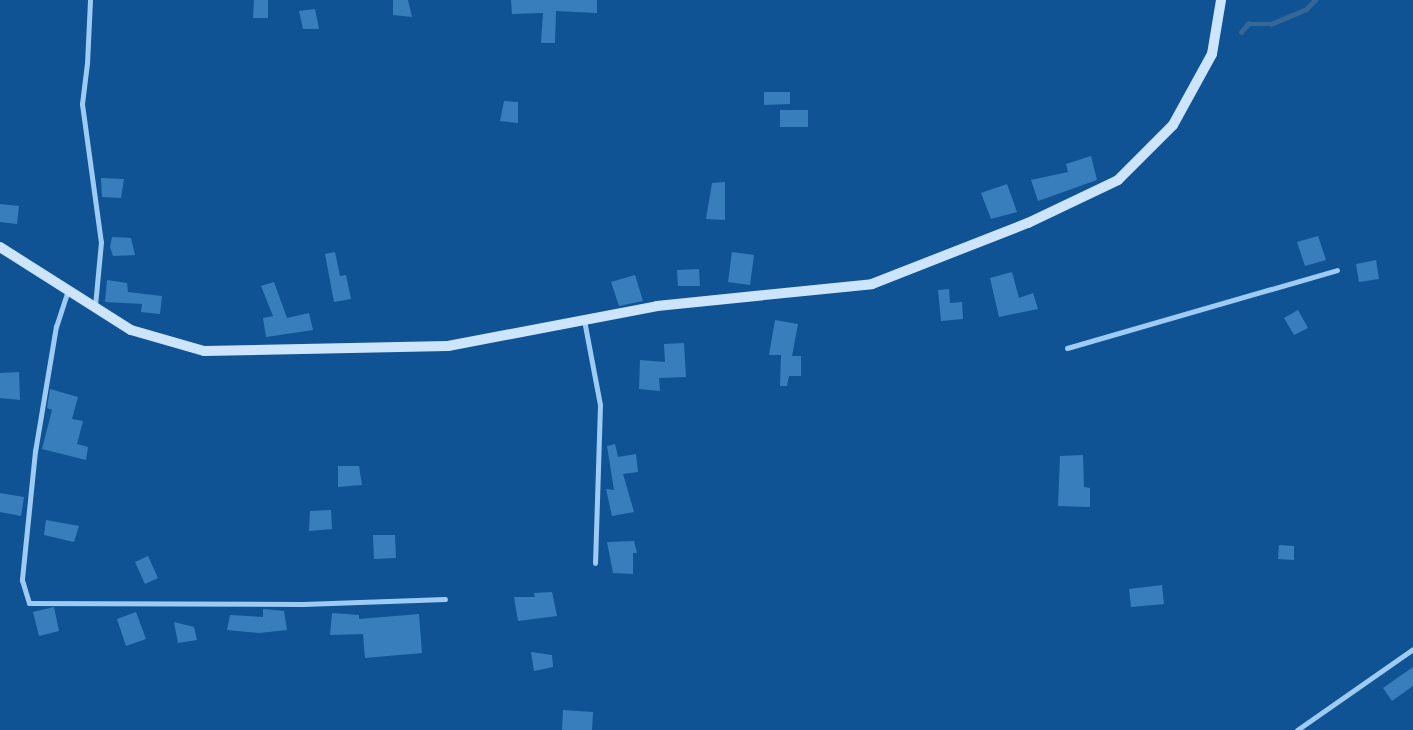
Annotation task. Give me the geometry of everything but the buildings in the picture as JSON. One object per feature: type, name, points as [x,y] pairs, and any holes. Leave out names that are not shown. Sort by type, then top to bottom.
[{"type":"street","points":[[90,0],[88,63],[82,104],[101,242],[95,306]]},
{"type":"street","points":[[0,247],[132,330],[204,351],[448,346],[657,306],[872,284],[1028,223],[1118,180],[1173,125],[1212,54],[1221,0]]},
{"type":"street","points":[[1067,348],[1337,270]]},
{"type":"street","points":[[68,290],[56,326],[35,451],[22,580],[28,603],[294,604],[445,599]]},
{"type":"street","points":[[584,320],[600,405],[595,563]]},
{"type":"street","points":[[1297,730],[1413,649]]},
{"type":"waterway","points":[[1241,32],[1248,24],[1271,24],[1306,9],[1315,0]]}]
